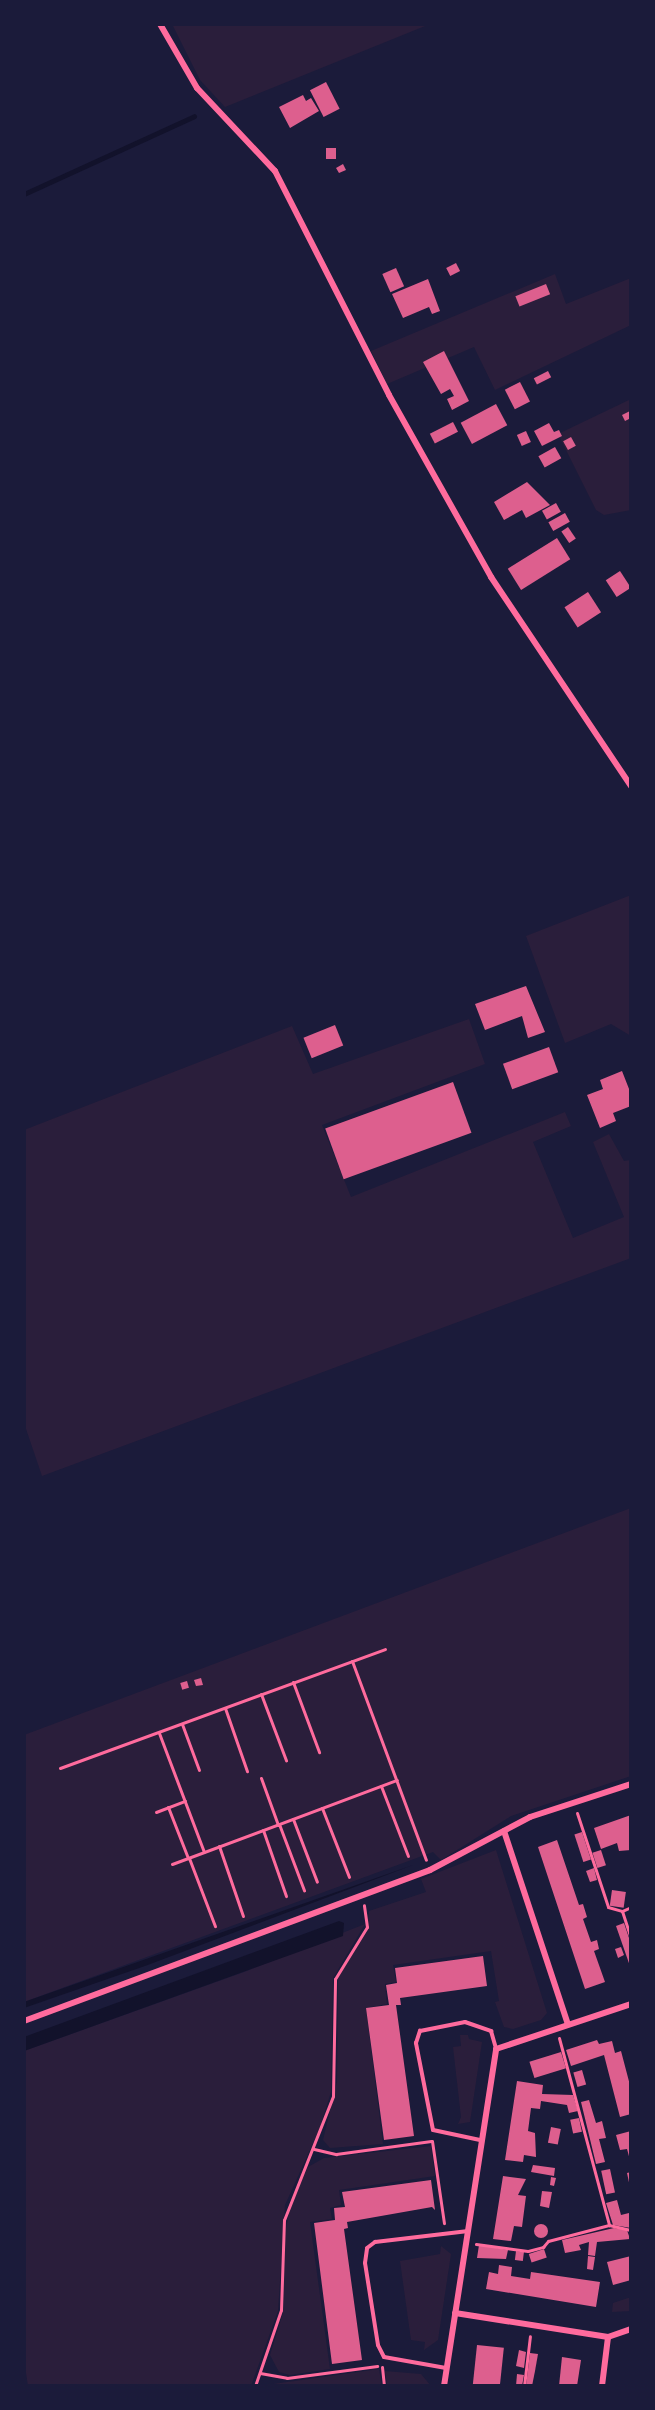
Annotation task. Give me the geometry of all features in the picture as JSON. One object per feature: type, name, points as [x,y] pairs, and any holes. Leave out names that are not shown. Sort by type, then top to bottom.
[{"type":"street","points":[[160,24],[197,88],[275,171],[389,395],[491,577],[631,786]]},
{"type":"street","points":[[24,2021],[430,1870],[504,1831],[574,1802],[631,1784]]},
{"type":"street","points":[[504,1831],[568,2024]]},
{"type":"street","points":[[444,2386],[480,2140],[496,2049],[631,2004]]},
{"type":"street","points":[[455,2313],[608,2337],[631,2329]]},
{"type":"street","points":[[602,2386],[608,2337]]},
{"type":"lane","points":[[480,2140],[433,2130],[416,2043],[420,2031],[465,2022],[490,2031],[496,2049]]},
{"type":"lane","points":[[446,2368],[384,2357],[378,2345],[365,2263],[367,2248],[375,2242],[468,2231]]},
{"type":"path","points":[[60,1768],[385,1649]]},
{"type":"path","points":[[352,1660],[430,1870]]},
{"type":"path","points":[[293,1682],[319,1752]]},
{"type":"path","points":[[261,1694],[285,1760]]},
{"type":"path","points":[[225,1708],[247,1771]]},
{"type":"path","points":[[182,1724],[199,1770]]},
{"type":"path","points":[[159,1733],[204,1852]]},
{"type":"path","points":[[261,1778],[304,1890]]},
{"type":"path","points":[[172,1864],[397,1780]]},
{"type":"path","points":[[381,1786],[408,1856]]},
{"type":"path","points":[[156,1812],[185,1801]]},
{"type":"path","points":[[574,1802],[608,1907],[622,1911],[631,1907]]},
{"type":"path","points":[[168,1807],[215,1926]]},
{"type":"path","points":[[322,1808],[349,1877]]},
{"type":"path","points":[[293,1819],[317,1882]]},
{"type":"path","points":[[263,1830],[286,1896]]},
{"type":"path","points":[[219,1846],[243,1916]]},
{"type":"path","points":[[255,2386],[281,2310],[284,2220],[294,2188],[314,2149],[333,2096],[335,1979],[367,1927],[361,1896]]},
{"type":"path","points":[[622,1911],[631,1939]]},
{"type":"path","points":[[555,2028],[609,2225]]},
{"type":"path","points":[[433,2130],[432,2141],[445,2234]]},
{"type":"path","points":[[314,2149],[336,2154],[432,2141]]},
{"type":"path","points":[[466,2242],[528,2251],[543,2247],[548,2241],[609,2225],[631,2229]]},
{"type":"path","points":[[524,2386],[532,2325]]},
{"type":"path","points":[[384,2357],[382,2365],[384,2386]]},
{"type":"path","points":[[260,2373],[287,2378],[382,2365]]},
{"type":"shaded area","points":[[172,24],[430,24],[225,107],[200,80]]},
{"type":"shaded area","points":[[555,274],[566,304],[631,278],[631,325],[495,390],[474,347],[387,384],[371,351]]},
{"type":"shaded area","points":[[631,399],[631,510],[604,515],[596,510],[558,434]]},
{"type":"shaded area","points":[[631,895],[631,1036],[611,1024],[565,1043],[526,936]]},
{"type":"shaded area","points":[[469,1019],[485,1064],[322,1125],[351,1197],[565,1112],[571,1126],[533,1142],[573,1238],[624,1217],[593,1142],[609,1134],[624,1161],[631,1160],[631,1258],[42,1476],[24,1423],[24,1130],[292,1026],[313,1074]]},
{"type":"shaded area","points":[[631,1508],[631,1776],[511,1816],[441,1860],[433,1852],[24,2002],[24,1735]]},
{"type":"shaded area","points":[[496,1850],[547,2013],[541,2020],[513,2029],[504,2027],[495,2002],[499,2001],[491,1951],[393,1965],[396,1982],[385,1984],[387,2004],[366,2008],[383,2144],[330,2148],[323,2140],[337,2082],[338,1977],[367,1932],[369,1911],[426,1892],[421,1879]]},
{"type":"shaded area","points":[[413,1865],[145,1966],[24,2008],[24,2002]]},
{"type":"shaded area","points":[[339,1921],[344,1923],[343,1936],[24,2051],[24,2037]]},
{"type":"shaded area","points":[[365,1924],[333,1978],[331,2092],[319,2130],[285,2205],[278,2311],[251,2386],[28,2386],[24,2360],[24,2051],[244,1972]]},
{"type":"shaded area","points":[[460,2035],[468,2035],[469,2039],[482,2042],[470,2122],[458,2124],[461,2117],[453,2047],[461,2046]]},
{"type":"shaded area","points":[[431,2146],[435,2176],[339,2190],[341,2205],[330,2208],[332,2219],[310,2222],[330,2369],[290,2375],[279,2372],[270,2355],[283,2313],[285,2234],[290,2207],[308,2167],[324,2158]]},
{"type":"shaded area","points":[[441,2246],[451,2254],[438,2340],[424,2350],[425,2342],[411,2340],[400,2261],[440,2254]]},
{"type":"shaded area","points":[[631,2297],[631,2311],[612,2312],[613,2303]]},
{"type":"shaded area","points":[[379,2369],[382,2386],[263,2386],[266,2385]]},
{"type":"shaded area","points":[[385,2371],[421,2374],[431,2386],[387,2386]]},
{"type":"building","points":[[326,82],[340,109],[324,117],[310,90]]},
{"type":"building","points":[[303,95],[306,101],[311,98],[319,111],[290,128],[279,107]]},
{"type":"building","points":[[326,148],[336,148],[336,159],[326,159]]},
{"type":"building","points":[[343,164],[346,170],[339,173],[336,168]]},
{"type":"building","points":[[456,263],[460,271],[450,276],[446,268]]},
{"type":"building","points":[[396,268],[404,286],[390,292],[382,274]]},
{"type":"building","points":[[428,279],[440,311],[432,314],[429,307],[403,318],[392,294]]},
{"type":"building","points":[[546,284],[550,294],[520,307],[515,296]]},
{"type":"building","points":[[444,351],[469,401],[452,410],[447,399],[454,396],[450,389],[441,394],[423,362]]},
{"type":"building","points":[[548,371],[551,377],[537,385],[534,378]]},
{"type":"building","points":[[520,382],[530,402],[515,409],[505,390]]},
{"type":"building","points":[[496,404],[507,425],[472,444],[461,423]]},
{"type":"building","points":[[630,411],[631,418],[625,421],[622,415]]},
{"type":"building","points":[[453,422],[458,432],[435,444],[430,434]]},
{"type":"building","points":[[549,423],[554,432],[559,430],[562,436],[542,446],[534,431]]},
{"type":"building","points":[[526,431],[531,442],[522,446],[517,435]]},
{"type":"building","points":[[571,437],[576,446],[568,450],[563,441]]},
{"type":"building","points":[[555,447],[561,458],[545,468],[538,456]]},
{"type":"building","points":[[527,482],[550,505],[526,518],[522,510],[504,520],[494,502]]},
{"type":"building","points":[[556,503],[561,512],[547,520],[542,511]]},
{"type":"building","points":[[565,513],[570,522],[553,531],[548,522]]},
{"type":"building","points":[[568,527],[576,539],[569,543],[561,531]]},
{"type":"building","points":[[557,538],[570,559],[521,590],[508,569]]},
{"type":"building","points":[[620,571],[631,588],[617,597],[606,580]]},
{"type":"building","points":[[588,592],[601,612],[578,627],[565,607]]},
{"type":"building","points":[[526,986],[545,1032],[528,1038],[522,1016],[485,1030],[475,1004]]},
{"type":"building","points":[[335,1025],[343,1045],[312,1058],[303,1038]]},
{"type":"building","points":[[549,1047],[558,1072],[512,1089],[503,1064]]},
{"type":"building","points":[[622,1071],[631,1094],[631,1106],[613,1113],[616,1121],[600,1128],[587,1095],[603,1089],[600,1080]]},
{"type":"building","points":[[453,1082],[471,1133],[344,1179],[325,1129]]},
{"type":"building","points":[[201,1678],[203,1685],[196,1686],[194,1680]]},
{"type":"building","points":[[187,1681],[189,1688],[182,1690],[180,1683]]},
{"type":"building","points":[[631,1815],[631,1850],[619,1851],[617,1843],[601,1849],[594,1828]]},
{"type":"building","points":[[582,1832],[591,1860],[583,1862],[574,1834]]},
{"type":"building","points":[[557,1840],[579,1905],[583,1904],[587,1917],[583,1919],[591,1942],[597,1940],[599,1949],[594,1951],[605,1982],[585,1989],[538,1847]]},
{"type":"building","points":[[601,1850],[606,1865],[597,1868],[592,1853]]},
{"type":"building","points":[[594,1868],[597,1880],[590,1882],[586,1871]]},
{"type":"building","points":[[612,1890],[626,1892],[624,1908],[610,1906]]},
{"type":"building","points":[[624,1923],[631,1944],[631,1969],[616,1926]]},
{"type":"building","points":[[621,1947],[624,1955],[618,1958],[615,1949]]},
{"type":"building","points":[[483,1956],[487,1986],[400,1998],[401,2005],[396,2005],[414,2136],[384,2140],[366,2008],[389,2005],[386,1985],[397,1983],[395,1968]]},
{"type":"building","points":[[597,2040],[599,2044],[612,2041],[615,2053],[621,2051],[631,2089],[631,2114],[620,2117],[604,2055],[571,2066],[566,2050]]},
{"type":"building","points":[[561,2052],[566,2068],[534,2078],[529,2062]]},
{"type":"building","points":[[582,2070],[586,2084],[577,2087],[573,2072]]},
{"type":"building","points":[[517,2081],[543,2085],[542,2094],[573,2095],[578,2111],[569,2113],[567,2105],[541,2101],[540,2109],[531,2108],[528,2131],[535,2133],[536,2157],[524,2155],[523,2162],[505,2160]]},
{"type":"building","points":[[589,2100],[596,2123],[602,2121],[606,2138],[599,2139],[605,2162],[596,2164],[581,2102]]},
{"type":"building","points":[[579,2118],[582,2132],[573,2134],[570,2120]]},
{"type":"building","points":[[551,2127],[561,2129],[558,2145],[548,2143]]},
{"type":"building","points":[[631,2131],[630,2160],[627,2149],[620,2150],[616,2135]]},
{"type":"building","points":[[533,2165],[555,2168],[554,2176],[531,2172]]},
{"type":"building","points":[[610,2169],[615,2192],[606,2194],[601,2171]]},
{"type":"building","points":[[631,2172],[631,2187],[630,2187],[627,2173]]},
{"type":"building","points":[[503,2176],[526,2179],[518,2195],[526,2196],[522,2227],[514,2226],[511,2241],[493,2239]]},
{"type":"building","points":[[551,2177],[556,2178],[554,2186],[550,2185]]},
{"type":"building","points":[[431,2180],[435,2210],[432,2207],[347,2222],[348,2228],[344,2229],[362,2360],[332,2364],[314,2223],[335,2220],[334,2208],[345,2207],[342,2192]]},
{"type":"building","points":[[542,2191],[552,2192],[549,2208],[540,2206]]},
{"type":"building","points":[[617,2200],[621,2215],[629,2213],[631,2228],[613,2225],[606,2203]]},
{"type":"building","points":[[538,2224],[544,2224],[548,2231],[544,2238],[538,2238],[534,2234],[534,2228]]},
{"type":"building","points":[[614,2228],[627,2230],[630,2239],[597,2242],[595,2256],[588,2255],[589,2242],[579,2245],[581,2250],[565,2253],[562,2240]]},
{"type":"building","points":[[479,2245],[508,2250],[506,2259],[477,2258]]},
{"type":"building","points":[[544,2249],[547,2258],[532,2263],[529,2254]]},
{"type":"building","points":[[516,2251],[524,2252],[523,2261],[515,2260]]},
{"type":"building","points":[[588,2256],[595,2257],[593,2270],[587,2269]]},
{"type":"building","points":[[631,2256],[631,2280],[613,2285],[607,2262]]},
{"type":"building","points":[[499,2265],[512,2267],[511,2276],[530,2279],[531,2272],[600,2282],[596,2307],[486,2289],[489,2272],[498,2274]]},
{"type":"building","points":[[477,2345],[504,2348],[500,2386],[473,2386]]},
{"type":"building","points":[[519,2350],[526,2352],[524,2368],[516,2366]]},
{"type":"building","points":[[530,2353],[538,2354],[532,2386],[526,2386]]},
{"type":"building","points":[[562,2357],[581,2360],[577,2386],[559,2386]]},
{"type":"building","points":[[517,2374],[524,2375],[522,2386],[516,2386]]},
{"type":"waterway","points":[[24,194],[194,116]]}]
